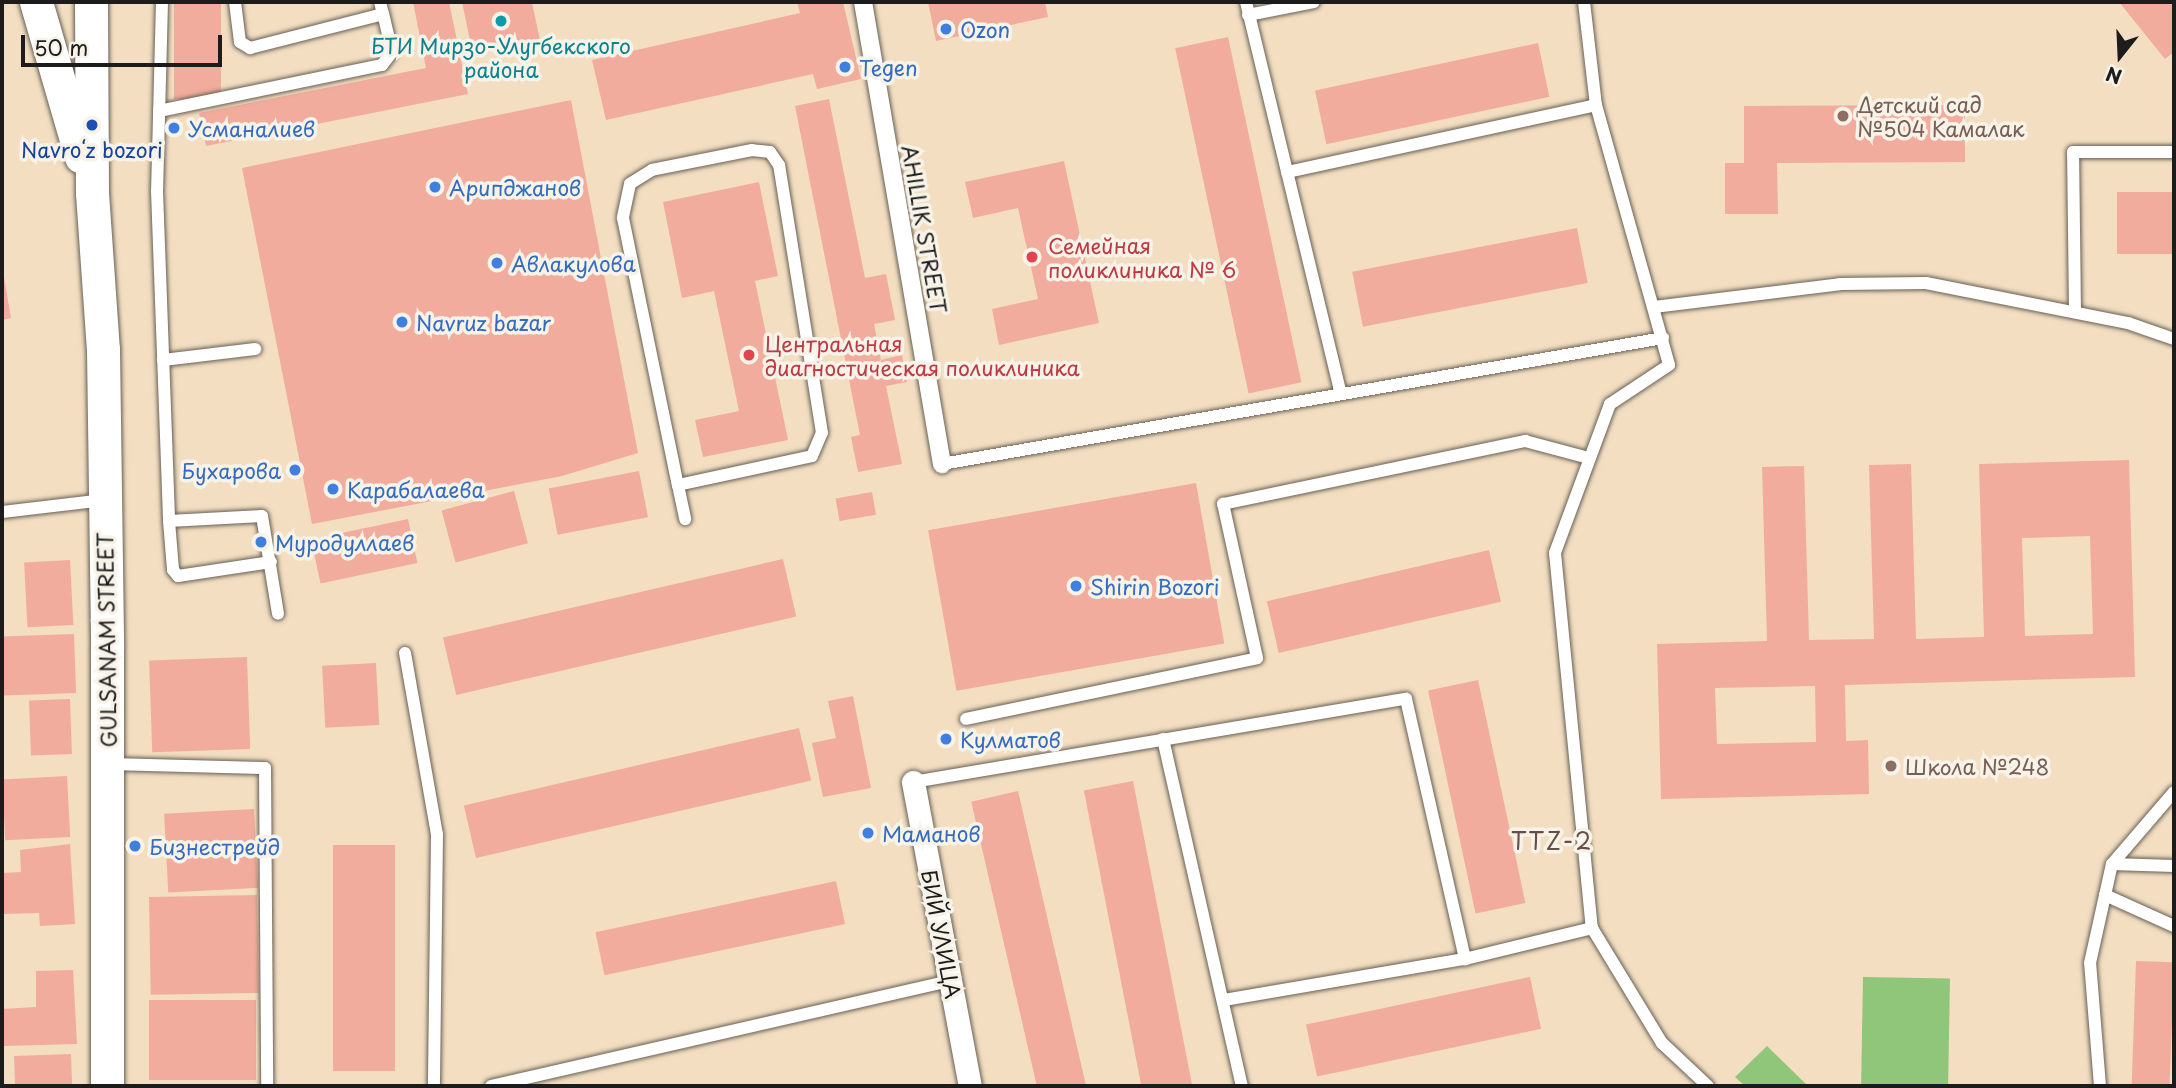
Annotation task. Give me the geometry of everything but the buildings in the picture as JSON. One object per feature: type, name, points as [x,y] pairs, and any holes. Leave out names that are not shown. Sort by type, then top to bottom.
[{"type":"main road","name":"GULSANAM STREET","points":[[36,2],[92,193]]},
{"type":"main road","name":"GULSANAM STREET","points":[[91,2],[92,193],[102,336],[107,764],[107,1086]]},
{"type":"street","name":"AHILLIK STREET","points":[[863,2],[943,464]]},
{"type":"street","name":"БИЙ УЛИЦА","points":[[913,782],[970,1086]]},
{"type":"lane","points":[[162,2],[157,191],[173,570],[178,576],[271,562]]},
{"type":"lane","points":[[159,111],[382,65],[392,52],[381,8],[250,48],[240,42],[234,2]]},
{"type":"lane","points":[[1309,2],[1247,8],[1341,394]]},
{"type":"lane","points":[[1584,2],[1596,105],[1669,365],[1610,404],[1555,553],[1592,928],[1662,1043],[1708,1086]]},
{"type":"lane","points":[[1287,172],[1596,105]]},
{"type":"lane","points":[[678,485],[813,456],[821,433],[779,165],[770,152],[752,150],[652,170],[630,184],[623,218],[685,519]]},
{"type":"lane","points":[[2075,311],[2073,152],[2174,152]]},
{"type":"lane","points":[[1654,307],[1840,284],[1926,282],[2075,311],[2174,339]]},
{"type":"lane","points":[[943,464],[1663,338]]},
{"type":"lane","points":[[163,360],[256,349]]},
{"type":"lane","points":[[966,719],[1257,657],[1223,504],[1525,440],[1589,458]]},
{"type":"lane","points":[[2,512],[104,500]]},
{"type":"lane","points":[[169,522],[262,516],[278,614]]},
{"type":"lane","points":[[405,653],[437,834],[434,1086]]},
{"type":"lane","points":[[913,782],[1406,698],[1465,959]]},
{"type":"lane","points":[[1163,739],[1242,1086]]},
{"type":"lane","points":[[107,764],[265,768],[267,1086]]},
{"type":"lane","points":[[2100,1086],[2090,963],[2112,864],[2174,792]]},
{"type":"lane","points":[[2112,864],[2174,866]]},
{"type":"lane","points":[[2105,895],[2174,926]]},
{"type":"lane","points":[[1224,1000],[1465,959],[1592,928]]},
{"type":"lane","points":[[491,1086],[950,981]]},
{"type":"green space","points":[[1863,977],[1950,979],[1948,1086],[1861,1086]]},
{"type":"green space","points":[[1767,1046],[1808,1086],[1745,1086],[1735,1077]]},
{"type":"place","name":"БТИ Мирзо-Улугбекского района","points":[[501,21]]},
{"type":"place","name":"Ozon","points":[[946,29]]},
{"type":"place","name":"Tegen","points":[[845,67]]},
{"type":"place","name":"Детский сад №504 Камалак","points":[[1843,116]]},
{"type":"place","name":"Navroʻz bozori","points":[[92,125]]},
{"type":"place","name":"Усманалиев","points":[[174,128]]},
{"type":"place","name":"Арипджанов","points":[[435,187]]},
{"type":"place","name":"Семейная поликлиника № 6","points":[[1032,257]]},
{"type":"place","name":"Авлакулова","points":[[497,263]]},
{"type":"place","name":"Navruz bazar","points":[[402,322]]},
{"type":"place","name":"Центральная диагностическая поликлиника","points":[[749,355]]},
{"type":"place","name":"Бухарова","points":[[295,470]]},
{"type":"place","name":"Карабалаева","points":[[333,489]]},
{"type":"place","name":"Муродуллаев","points":[[261,542]]},
{"type":"place","name":"Shirin Bozori","points":[[1076,586]]},
{"type":"place","name":"Кулматов","points":[[946,739]]},
{"type":"place","name":"Школа №248","points":[[1891,766]]},
{"type":"place","name":"Маманов","points":[[868,833]]},
{"type":"place","name":"Бизнестрейд","points":[[135,846]]},
{"type":"district","name":"TTZ-2","points":[[1552,841]]}]
